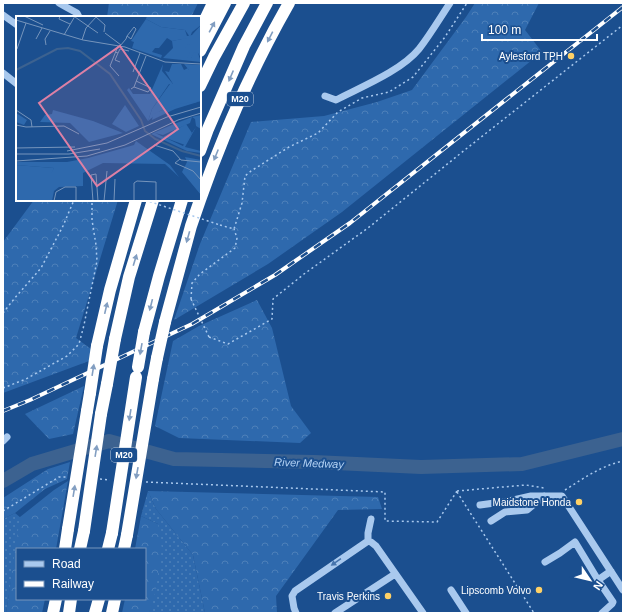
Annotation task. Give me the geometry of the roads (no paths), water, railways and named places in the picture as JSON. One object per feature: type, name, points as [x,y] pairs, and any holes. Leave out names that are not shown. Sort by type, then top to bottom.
[{"type":"highway","points":[[201,28],[213,3]]},
{"type":"highway","points":[[201,49],[225,3]]},
{"type":"highway","points":[[201,84],[244,3]]},
{"type":"highway","name":"M20","points":[[201,148],[244,46],[267,3]]},
{"type":"highway","name":"M20","points":[[201,197],[228,126],[248,81],[270,35],[289,3]]},
{"type":"highway","points":[[65,548],[97,346],[110,290],[136,201]]},
{"type":"highway","name":"M20","points":[[80,548],[101,414],[115,339],[130,277],[153,201]]},
{"type":"highway","name":"M20","points":[[108,548],[112,533],[144,332],[158,276],[182,201]]},
{"type":"highway","name":"M20","points":[[124,548],[157,358],[165,322],[191,226],[200,201]]},
{"type":"highway","points":[[53,613],[56,600]]},
{"type":"highway","points":[[68,613],[71,600]]},
{"type":"highway","points":[[95,613],[99,600]]},
{"type":"highway","points":[[112,613],[115,600]]},
{"type":"lane","points":[[60,3],[77,13],[78,16]]},
{"type":"lane","points":[[325,96],[336,100],[387,74],[404,63],[418,50],[450,3]]},
{"type":"lane","points":[[3,15],[16,24]]},
{"type":"lane","points":[[3,73],[16,83]]},
{"type":"lane","points":[[480,505],[531,496],[562,496],[623,590]]},
{"type":"lane","points":[[491,521],[505,512],[527,510],[544,496]]},
{"type":"lane","points":[[368,541],[371,519]]},
{"type":"lane","points":[[368,541],[372,542],[376,546],[423,613]]},
{"type":"lane","points":[[296,613],[292,596],[294,590],[368,541]]},
{"type":"lane","points":[[545,562],[560,554],[575,542],[613,602],[602,613]]},
{"type":"lane","points":[[598,580],[610,571]]},
{"type":"lane","points":[[335,613],[395,574]]},
{"type":"lane","points":[[451,590],[466,613]]},
{"type":"waterway","name":"River Medway","points":[[3,481],[32,464],[109,441],[174,459],[314,462],[421,467],[522,464],[623,439]]},
{"type":"railway","points":[[3,411],[30,400],[192,324],[275,275],[350,223],[623,7]]},
{"type":"place","name":"Aylesford TPH","points":[[571,56]]},
{"type":"place","name":"Maidstone Honda","points":[[579,502]]},
{"type":"place","name":"Lipscomb Volvo","points":[[539,590]]},
{"type":"place","name":"Travis Perkins","points":[[388,596]]}]
